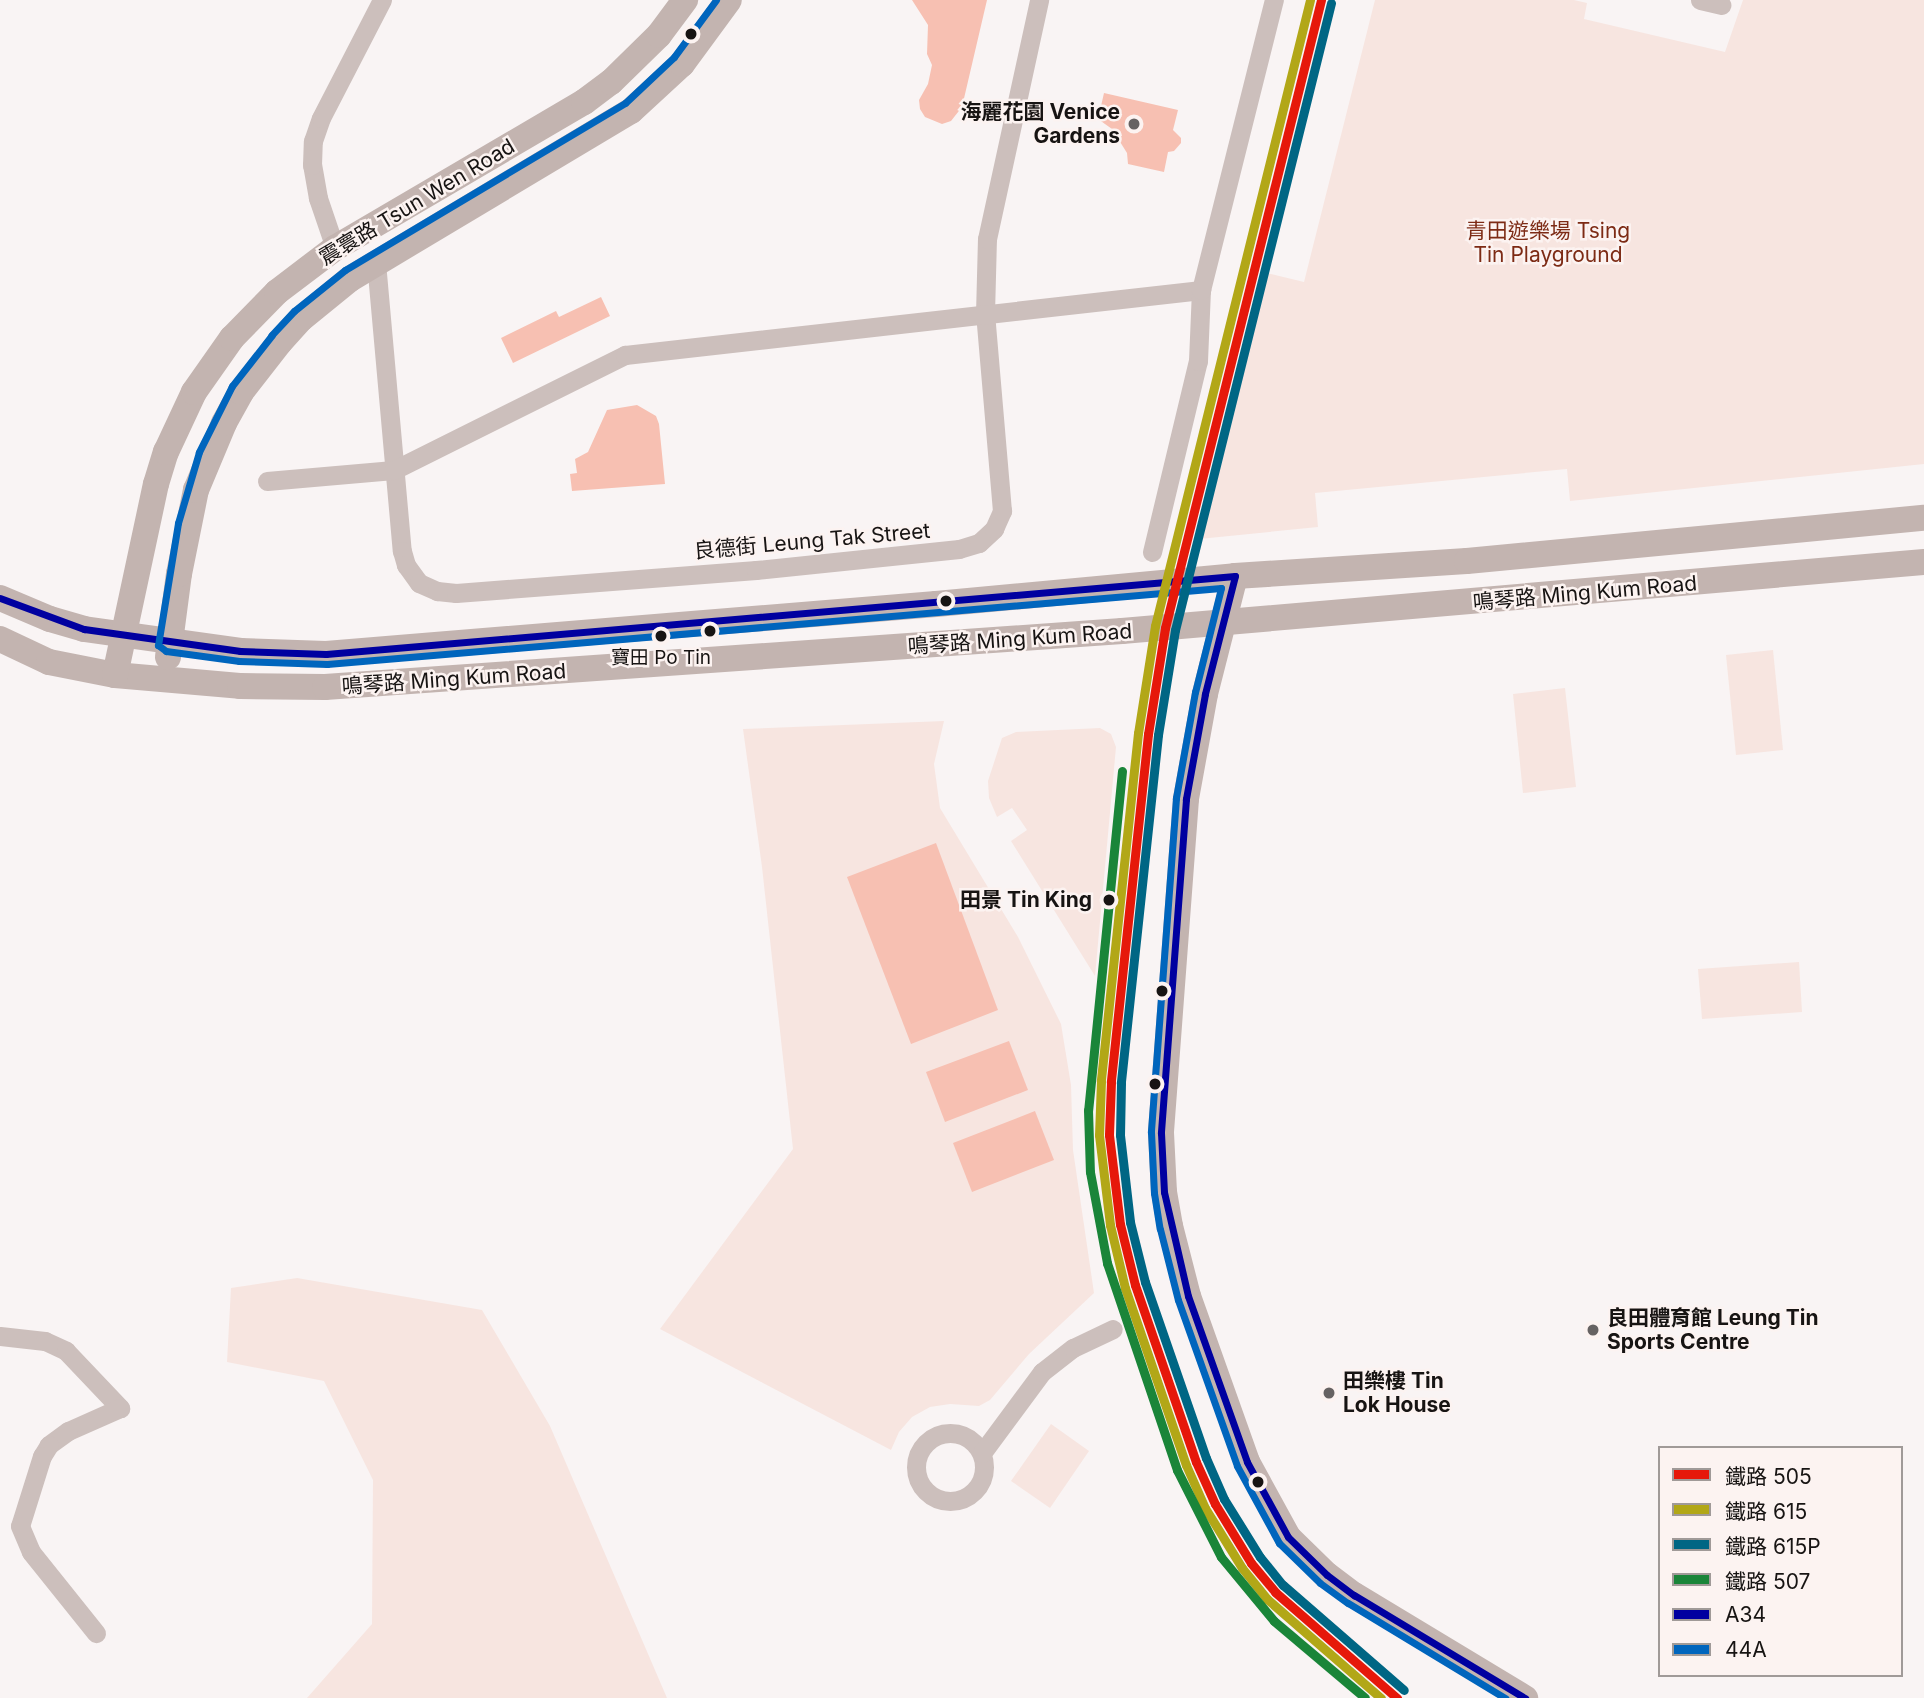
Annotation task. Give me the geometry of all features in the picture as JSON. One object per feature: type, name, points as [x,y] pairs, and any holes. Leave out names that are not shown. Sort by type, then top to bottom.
[{"type":"main road","name":"震寰路 Tsun Wen Road","points":[[115,675],[156,484],[179,422],[194,392],[232,338],[254,314],[335,248],[584,102],[636,60],[685,0]]},
{"type":"main road","name":"震寰路 Tsun Wen Road","points":[[168,680],[168,641],[188,525],[197,490],[223,423],[241,392],[279,342],[325,298],[376,262],[631,111],[682,65],[729,0]]},
{"type":"main road","name":"鳴琴路 Ming Kum Road","points":[[0,598],[50,619],[122,635],[240,651],[326,654],[936,604],[1235,576],[1467,561],[1924,517]]},
{"type":"main road","name":"鳴琴路 Ming Kum Road","points":[[0,639],[49,662],[115,675],[240,686],[325,687],[708,663],[1924,562]]},
{"type":"main road","points":[[1235,576],[1189,776],[1174,934],[1161,1133],[1166,1203],[1188,1296],[1247,1462],[1288,1537],[1327,1575],[1354,1595],[1525,1698]]},
{"type":"street","points":[[335,248],[318,198],[312,165],[313,141],[321,118],[382,0]]},
{"type":"street","name":"良德街 Leung Tak Street","points":[[376,262],[394,470],[406,565],[419,583],[437,592],[456,593],[756,570],[960,549],[979,543],[994,529],[1002,511],[985,314],[987,239],[1039,0]]},
{"type":"street","points":[[1152,552],[1198,361],[1200,290],[1274,0]]},
{"type":"street","points":[[1700,0],[1721,5]]},
{"type":"street","points":[[267,481],[394,470],[625,355],[1200,290]]},
{"type":"street","points":[[982,1454],[1042,1372],[1073,1348],[1113,1329]]},
{"type":"street","points":[[0,1336],[45,1341],[66,1351],[120,1408],[68,1431],[49,1444],[42,1456],[20,1526],[31,1552],[96,1633]]},
{"type":"green space","name":"青田遊樂場 Tsing Tin Playground","points":[[1375,0],[1574,0],[1587,3],[1584,19],[1725,52],[1743,0],[1924,0],[1924,464],[1570,501],[1567,469],[1315,493],[1318,527],[1199,539],[1267,273],[1304,282]]},
{"type":"green space","points":[[1773,650],[1783,750],[1736,755],[1726,655]]},
{"type":"green space","points":[[1565,688],[1576,787],[1523,793],[1513,694]]},
{"type":"green space","points":[[944,721],[934,764],[940,808],[1018,937],[1061,1024],[1071,1085],[1073,1150],[1094,1293],[1029,1354],[990,1400],[979,1406],[950,1404],[930,1407],[912,1417],[899,1432],[891,1450],[660,1329],[793,1149],[762,867],[743,729]]},
{"type":"green space","points":[[1100,728],[1111,734],[1116,747],[1095,976],[1011,841],[1027,830],[1012,808],[997,817],[989,798],[988,781],[1002,738],[1016,732]]},
{"type":"green space","points":[[1799,962],[1802,1012],[1702,1019],[1698,969]]},
{"type":"green space","points":[[297,1278],[482,1310],[550,1426],[667,1698],[307,1698],[372,1624],[373,1480],[324,1381],[227,1362],[231,1288]]},
{"type":"green space","points":[[1051,1424],[1089,1451],[1050,1508],[1011,1481]]},
{"type":"shaded area","points":[[912,0],[987,0],[962,107],[951,121],[942,124],[925,117],[920,109],[919,100],[928,84],[932,65],[927,54],[928,25]]},
{"type":"shaded area","points":[[1104,93],[1178,110],[1173,130],[1181,138],[1181,143],[1174,151],[1168,152],[1164,172],[1128,164],[1127,153],[1112,129],[1098,119]]},
{"type":"shaded area","points":[[601,297],[610,316],[513,363],[501,338],[556,311],[559,317]]},
{"type":"shaded area","points":[[637,405],[656,416],[659,424],[665,484],[572,491],[570,474],[577,473],[575,459],[588,452],[607,410]]},
{"type":"shaded area","points":[[936,843],[998,1010],[911,1044],[847,877]]},
{"type":"shaded area","points":[[1009,1041],[1028,1090],[945,1122],[926,1072]]},
{"type":"shaded area","points":[[1035,1111],[1054,1160],[972,1192],[953,1143]]},
{"type":"rail line","name":"615","points":[[1310,0],[1155,626],[1138,733],[1101,1081],[1099,1135],[1110,1225],[1125,1288],[1186,1465],[1205,1508],[1242,1568],[1267,1599],[1381,1698]]},
{"type":"rail line","name":"505","points":[[1321,0],[1165,628],[1148,734],[1111,1082],[1109,1135],[1120,1224],[1135,1285],[1196,1462],[1215,1504],[1251,1563],[1275,1592],[1397,1698]]},
{"type":"rail line","name":"615P","points":[[1331,3],[1175,630],[1158,735],[1121,1083],[1120,1135],[1130,1222],[1145,1282],[1206,1458],[1224,1499],[1260,1557],[1283,1585],[1404,1690]]},
{"type":"rail line","name":"507","points":[[1122,771],[1088,1110],[1090,1172],[1107,1263],[1177,1470],[1221,1557],[1274,1621],[1365,1698]]},
{"type":"transit line","name":"44A","points":[[716,0],[674,57],[625,103],[345,270],[294,311],[272,335],[232,386],[199,452],[178,523],[158,645],[166,651],[239,661],[327,664],[1221,588],[1195,692],[1176,798],[1151,1132],[1154,1193],[1178,1300],[1237,1466],[1279,1543],[1320,1583],[1348,1603],[1505,1698]]},
{"type":"transit line","name":"A34","points":[[1235,576],[1205,694],[1186,799],[1161,1133],[1164,1192],[1188,1296],[1247,1462],[1288,1537],[1327,1575],[1354,1595],[1525,1698]]},
{"type":"transit line","name":"A34","points":[[0,598],[84,629],[240,651],[326,654],[1235,576]]},
{"type":"place","name":"海麗花園 Venice Gardens","points":[[1134,124]]},
{"type":"place","name":"寶田 Po Tin","points":[[661,636]]},
{"type":"place","name":"田景 Tin King","points":[[1109,900]]},
{"type":"place","name":"良田體育館 Leung Tin Sports Centre","points":[[1593,1330]]},
{"type":"place","name":"田樂樓 Tin Lok House","points":[[1329,1393]]}]
